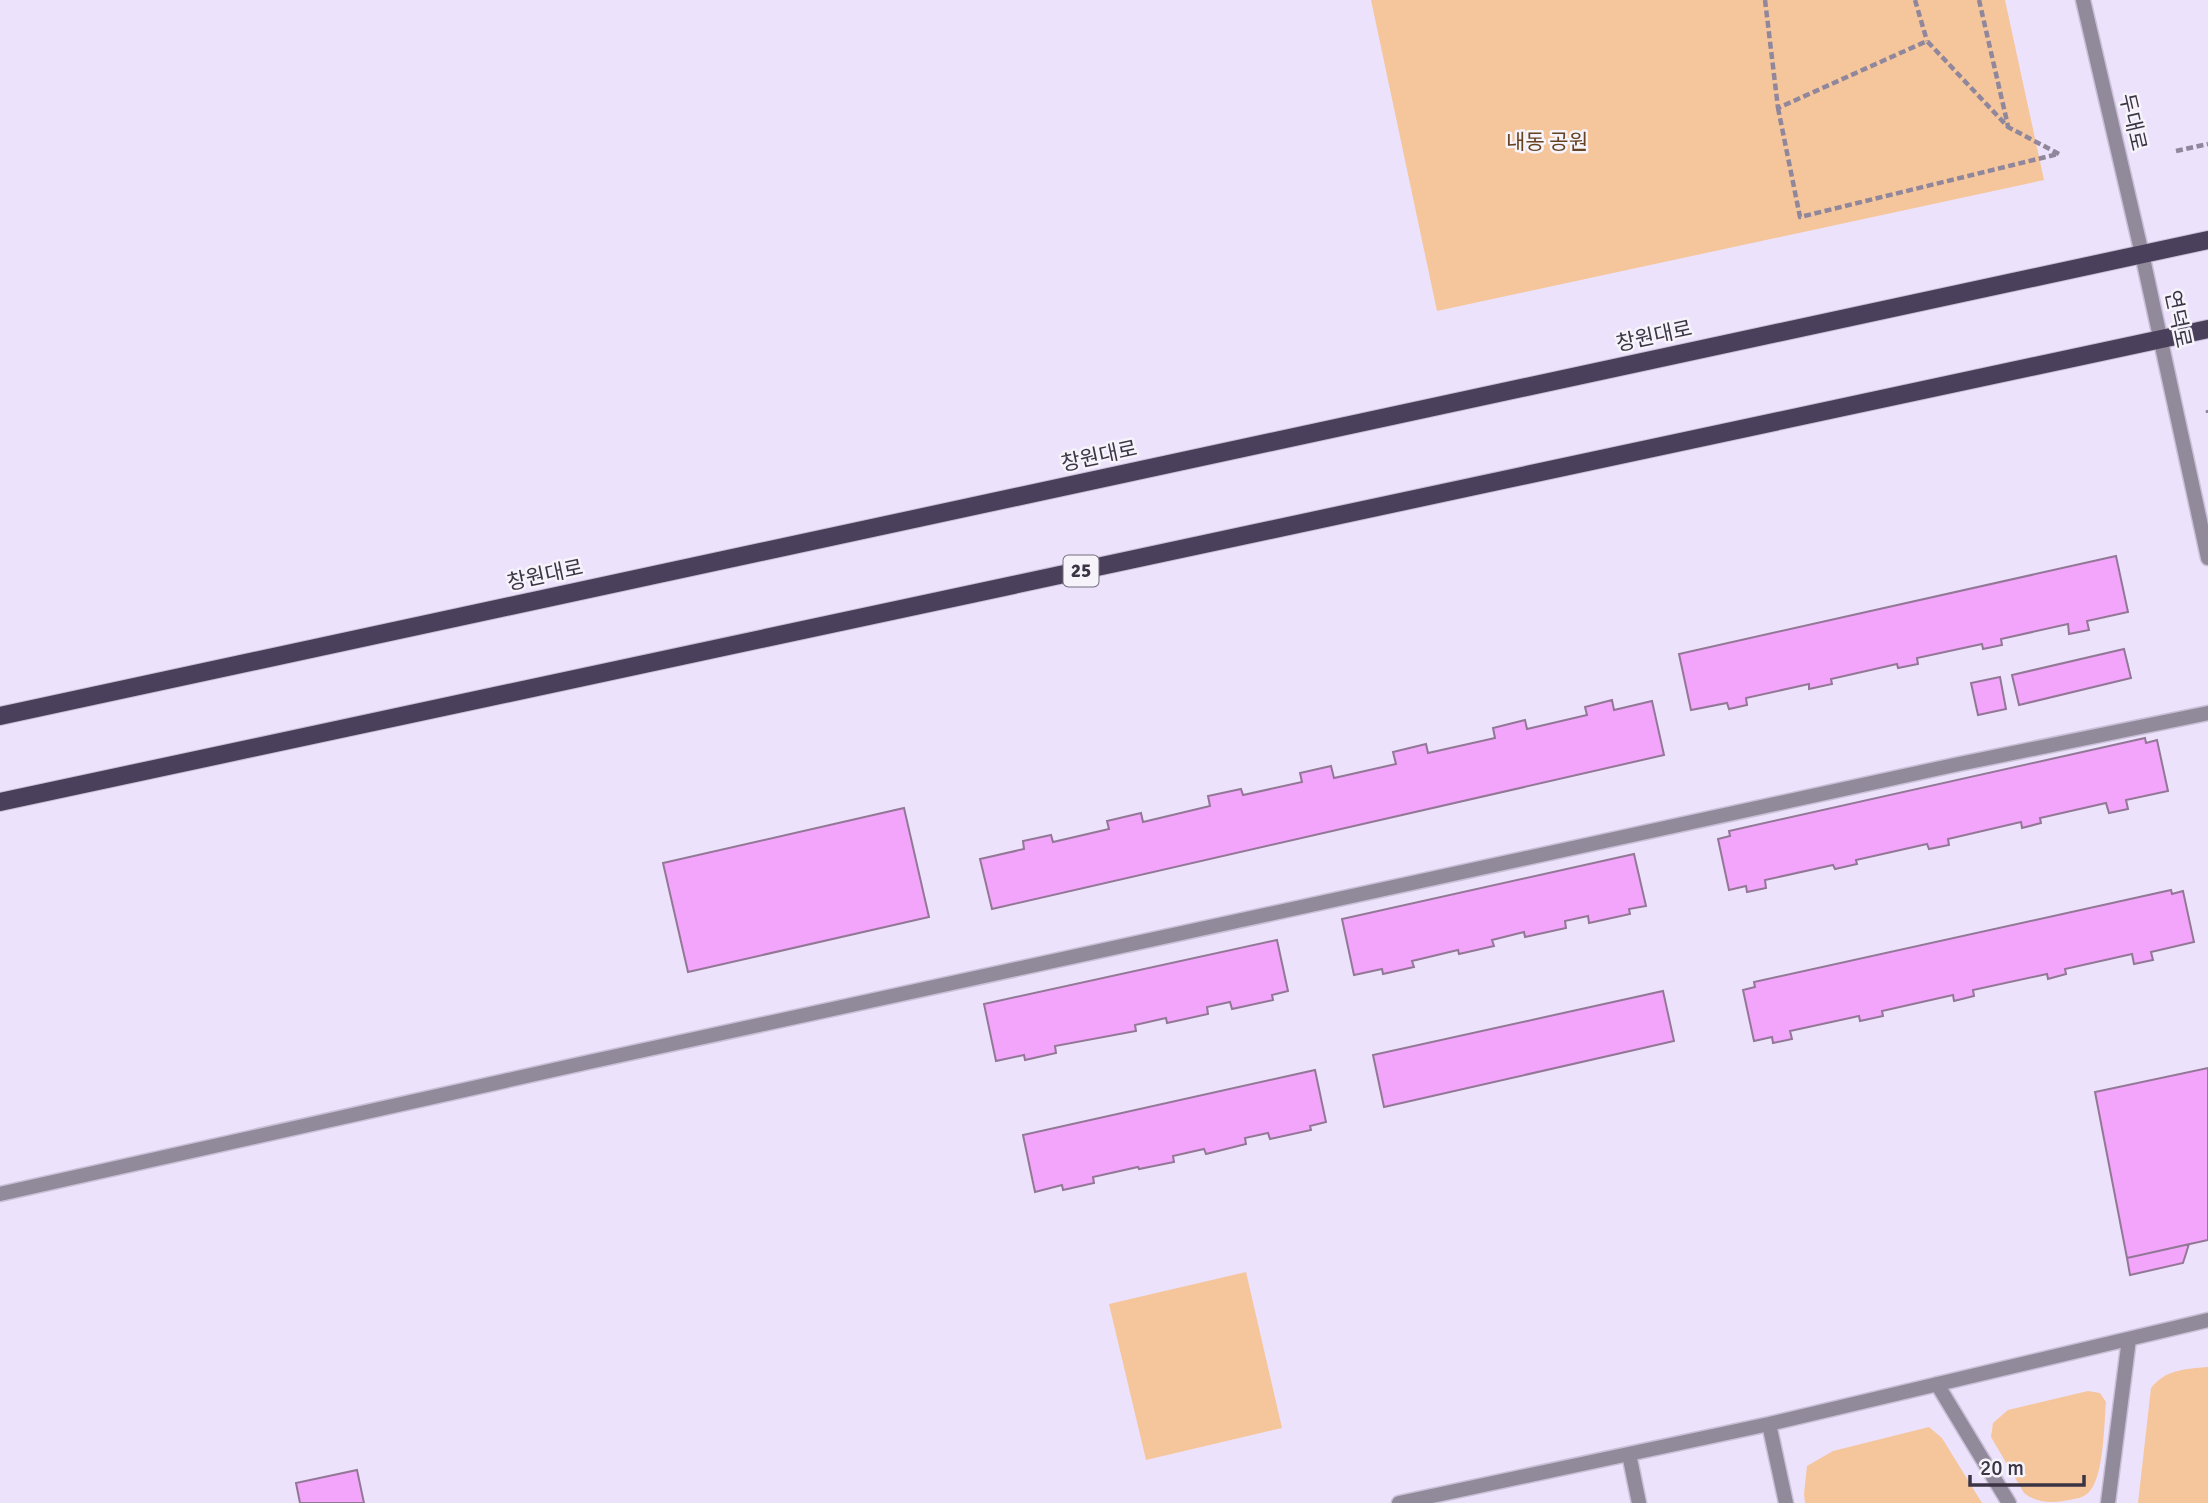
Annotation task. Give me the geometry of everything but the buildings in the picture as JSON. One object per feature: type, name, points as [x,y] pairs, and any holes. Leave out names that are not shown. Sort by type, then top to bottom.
[{"type":"main road","name":"창원대로","points":[[0,716],[2208,240]]},
{"type":"main road","name":"25","points":[[0,803],[2208,329]]},
{"type":"street","name":"두대로","points":[[2083,0],[2143,254]]},
{"type":"street","name":"연덕로","points":[[2143,254],[2208,558]]},
{"type":"street","points":[[0,1194],[1918,773],[2208,713]]},
{"type":"street","points":[[1399,1503],[1769,1424],[2208,1320]]},
{"type":"street","points":[[2108,1503],[2129,1339]]},
{"type":"street","points":[[1937,1384],[2009,1503]]},
{"type":"street","points":[[1769,1424],[1786,1503]]},
{"type":"street","points":[[1629,1454],[1639,1503]]},
{"type":"path","points":[[1765,0],[1778,108],[1800,218],[2059,154],[2008,127],[1927,41],[1915,0]]},
{"type":"path","points":[[1979,0],[2008,127]]},
{"type":"path","points":[[1778,108],[1927,41]]},
{"type":"path","points":[[2176,151],[2208,144]]},
{"type":"green space","name":"내동 공원","points":[[1371,0],[2005,0],[2044,180],[1437,311]]},
{"type":"green space","points":[[1246,1272],[1282,1428],[1146,1460],[1109,1304]]},
{"type":"green space","points":[[2208,1367],[2208,1503],[2138,1503],[2151,1388],[2170,1374]]},
{"type":"green space","points":[[2088,1391],[2100,1393],[2106,1402],[2102,1450],[2094,1485],[2084,1496],[2064,1501],[2043,1502],[2033,1499],[2024,1493],[1991,1437],[1993,1423],[2008,1410]]},
{"type":"green space","points":[[1929,1427],[1942,1438],[1982,1503],[1805,1503],[1807,1466],[1833,1451]]}]
